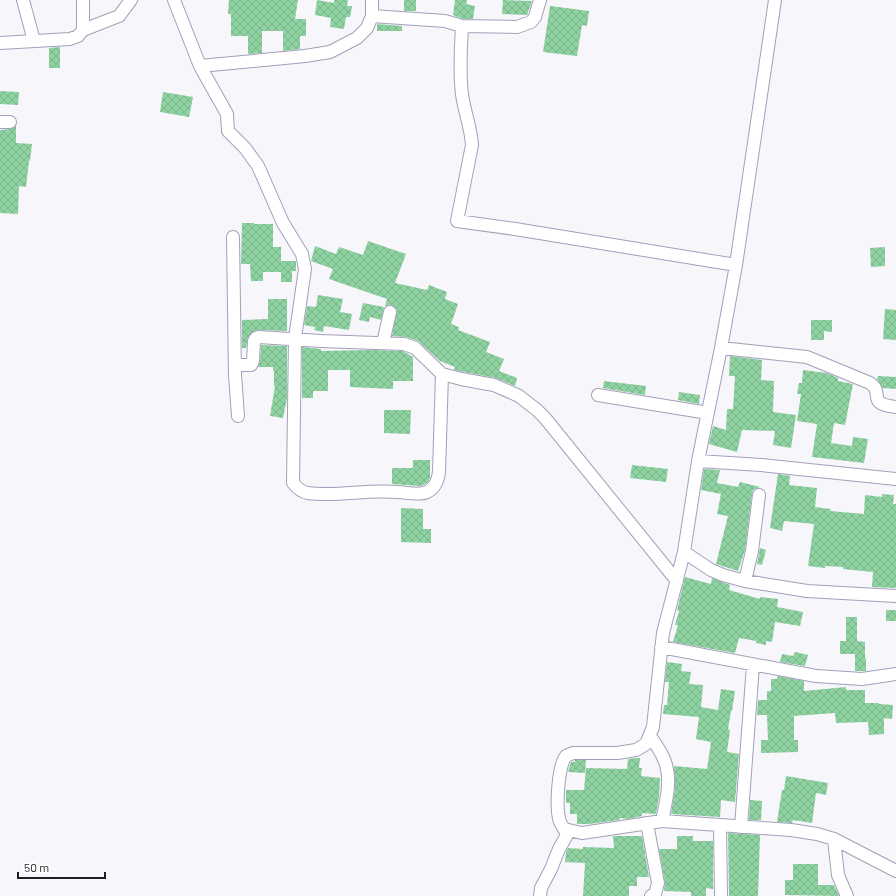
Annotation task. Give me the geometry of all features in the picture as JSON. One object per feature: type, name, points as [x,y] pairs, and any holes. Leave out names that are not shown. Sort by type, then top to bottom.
[{"type":"street","points":[[23,0],[34,41]]},
{"type":"street","points":[[83,0],[83,30]]},
{"type":"street","points":[[0,43],[70,39],[78,36],[83,30],[119,16],[131,0]]},
{"type":"street","points":[[174,0],[200,66],[228,120],[228,131],[245,148],[258,166],[283,223],[302,254],[305,269],[295,338],[293,483],[299,490],[306,493],[320,494],[428,492],[434,487],[438,480],[439,472],[442,374]]},
{"type":"street","points":[[200,66],[305,56],[330,52],[357,38],[367,28],[372,16],[372,0]]},
{"type":"street","points":[[372,16],[445,21],[462,26],[524,26],[534,20],[540,0]]},
{"type":"street","points":[[775,0],[736,266],[698,461],[684,554],[665,621],[661,647],[655,715],[650,736],[646,744],[636,750],[568,754],[562,763],[560,774],[558,813],[564,829],[582,833],[662,821],[791,830],[817,834],[834,839],[896,871]]},
{"type":"street","points":[[462,26],[460,81],[472,145],[457,221],[515,229],[736,266]]},
{"type":"street","points":[[233,236],[235,365],[238,416]]},
{"type":"street","points":[[383,343],[390,312]]},
{"type":"street","points":[[235,365],[251,365],[253,361],[254,341],[257,337],[404,344],[415,348],[442,374],[494,385],[518,396],[546,418],[678,577]]},
{"type":"street","points":[[721,348],[807,357],[870,383],[874,386],[879,402],[882,405],[896,407]]},
{"type":"street","points":[[598,395],[708,413]]},
{"type":"street","points":[[698,461],[761,465],[896,479]]},
{"type":"street","points":[[745,581],[752,551],[759,495]]},
{"type":"street","points":[[684,554],[711,570],[745,581],[806,591],[896,596]]},
{"type":"street","points":[[661,647],[816,676],[862,679],[896,674]]},
{"type":"street","points":[[741,827],[753,665]]},
{"type":"street","points":[[650,736],[664,758],[667,768],[667,792],[662,821]]},
{"type":"street","points":[[647,823],[658,883],[655,894],[651,896]]},
{"type":"street","points":[[720,826],[721,896]]},
{"type":"street","points":[[540,896],[541,888],[552,869],[559,849],[569,831]]},
{"type":"street","points":[[834,839],[838,875],[847,896]]},
{"type":"building","points":[[229,0],[298,0],[295,19],[306,19],[306,36],[300,36],[300,49],[283,51],[283,31],[262,31],[262,53],[248,54],[248,36],[231,36],[231,14],[228,14]]},
{"type":"building","points":[[317,0],[334,3],[334,0],[348,0],[347,6],[352,6],[350,17],[346,17],[344,29],[330,27],[331,18],[315,15]]},
{"type":"building","points":[[404,0],[416,0],[416,11],[404,11]]},
{"type":"building","points":[[455,0],[467,0],[466,4],[475,6],[473,19],[463,19],[453,15]]},
{"type":"building","points":[[503,0],[532,1],[527,15],[502,14]]},
{"type":"building","points":[[550,6],[589,11],[587,26],[582,25],[577,56],[543,52]]},
{"type":"building","points":[[377,24],[402,26],[402,31],[377,31]]},
{"type":"building","points":[[60,47],[60,68],[49,68],[49,48]]},
{"type":"building","points":[[0,91],[19,92],[18,105],[0,104]]},
{"type":"building","points":[[163,92],[193,97],[189,117],[160,112]]},
{"type":"building","points":[[16,126],[16,143],[32,144],[26,187],[19,186],[18,214],[0,213],[0,130],[10,129]]},
{"type":"building","points":[[242,223],[273,224],[273,247],[281,247],[281,261],[296,261],[296,271],[292,271],[292,282],[281,282],[281,272],[263,272],[263,281],[251,281],[250,264],[241,264]]},
{"type":"building","points":[[368,241],[406,254],[395,283],[427,290],[429,285],[447,292],[445,299],[458,304],[451,324],[459,327],[458,330],[490,342],[486,352],[504,359],[499,371],[517,378],[515,386],[496,378],[454,370],[455,367],[440,361],[418,341],[406,337],[392,336],[397,310],[392,305],[385,306],[387,299],[329,279],[333,269],[311,261],[315,246],[336,254],[339,247],[363,255]]},
{"type":"building","points":[[885,247],[885,266],[871,267],[870,248]]},
{"type":"building","points":[[318,295],[343,299],[340,312],[352,314],[349,330],[324,326],[323,332],[314,330],[315,327],[304,325],[307,306],[316,307]]},
{"type":"building","points":[[268,299],[287,299],[287,331],[254,331],[248,337],[246,348],[242,348],[242,320],[268,319]]},
{"type":"building","points":[[363,303],[384,307],[381,320],[370,317],[369,322],[359,320]]},
{"type":"building","points":[[885,309],[896,310],[896,340],[883,339]]},
{"type":"building","points":[[811,320],[832,320],[832,332],[824,331],[824,340],[811,340]]},
{"type":"building","points":[[261,345],[287,346],[287,398],[283,418],[270,416],[275,386],[274,370],[273,367],[258,367]]},
{"type":"building","points":[[302,347],[321,349],[321,351],[403,351],[413,357],[413,381],[393,381],[393,389],[350,387],[350,370],[328,370],[328,391],[313,391],[313,398],[302,398]]},
{"type":"building","points":[[730,356],[762,360],[761,380],[774,381],[773,412],[796,415],[791,448],[773,445],[775,431],[742,430],[737,452],[709,444],[713,426],[726,430],[727,409],[733,409],[735,376],[729,376]]},
{"type":"building","points":[[803,370],[827,373],[838,378],[838,381],[853,384],[845,425],[834,423],[831,443],[852,446],[853,437],[868,439],[864,463],[812,457],[817,424],[797,421],[801,394],[797,394],[799,383],[802,383]]},
{"type":"building","points":[[878,376],[896,377],[896,389],[883,388],[877,380]]},
{"type":"building","points":[[604,381],[646,386],[645,395],[603,388]]},
{"type":"building","points":[[679,392],[700,395],[699,404],[678,400]]},
{"type":"building","points":[[384,410],[411,410],[410,434],[384,433]]},
{"type":"building","points":[[413,460],[430,460],[430,478],[428,482],[419,486],[392,484],[392,468],[413,468]]},
{"type":"building","points":[[632,465],[668,469],[666,482],[630,478]]},
{"type":"building","points":[[704,469],[720,470],[717,483],[738,487],[740,482],[760,487],[753,490],[745,550],[738,571],[716,564],[728,516],[717,514],[721,494],[701,490]]},
{"type":"building","points":[[778,474],[790,476],[789,485],[817,488],[815,507],[831,509],[830,511],[864,514],[865,495],[882,497],[882,494],[894,495],[893,504],[896,504],[896,588],[872,587],[873,572],[843,569],[843,567],[825,566],[825,568],[808,566],[814,524],[784,521],[782,531],[770,528]]},
{"type":"building","points":[[401,508],[423,509],[423,529],[431,529],[431,543],[401,542]]},
{"type":"building","points":[[760,548],[766,550],[762,565],[757,564]]},
{"type":"building","points":[[685,577],[711,584],[712,578],[730,585],[729,590],[760,599],[760,597],[778,599],[777,607],[803,612],[800,626],[775,622],[772,642],[766,641],[766,645],[756,643],[756,641],[739,638],[735,653],[673,642],[678,625],[675,625],[679,611],[677,610]]},
{"type":"building","points":[[886,610],[896,610],[896,621],[886,621]]},
{"type":"building","points":[[846,617],[857,617],[857,641],[865,642],[866,671],[855,671],[855,654],[840,654],[840,641],[846,641]]},
{"type":"building","points":[[795,652],[808,655],[805,666],[780,662],[782,654],[793,656]]},
{"type":"building","points":[[667,662],[682,664],[681,671],[691,672],[689,684],[703,685],[701,707],[718,710],[721,689],[735,691],[728,729],[730,730],[727,752],[739,754],[735,802],[721,800],[720,817],[671,814],[675,789],[674,766],[707,769],[711,742],[696,739],[699,717],[663,714],[664,705],[667,705],[669,682],[665,682]]},
{"type":"building","points":[[778,676],[804,681],[804,691],[846,687],[846,690],[865,690],[865,703],[893,705],[892,719],[884,718],[884,734],[869,735],[868,722],[836,723],[835,713],[794,716],[794,740],[798,740],[798,752],[761,753],[761,740],[768,740],[767,715],[757,715],[758,700],[767,700],[767,691],[771,691],[771,679],[777,679]]},
{"type":"building","points":[[640,758],[639,768],[642,768],[641,776],[660,778],[656,814],[642,813],[642,816],[628,819],[620,818],[619,820],[577,824],[577,814],[570,814],[570,803],[566,803],[566,790],[584,790],[586,768],[627,769],[628,759]]},
{"type":"building","points":[[575,760],[586,760],[585,773],[568,772],[571,762],[575,762]]},
{"type":"building","points":[[786,776],[828,783],[826,795],[816,793],[812,823],[793,820],[792,823],[777,822],[782,790],[784,790]]},
{"type":"building","points":[[750,800],[762,801],[761,820],[749,820]]},
{"type":"building","points":[[728,833],[760,835],[758,896],[729,896]]},
{"type":"building","points":[[613,836],[642,836],[649,877],[637,877],[637,886],[629,886],[629,896],[583,896],[585,863],[565,862],[568,848],[614,848]]},
{"type":"building","points":[[677,836],[693,836],[693,841],[713,841],[713,889],[706,888],[706,896],[691,896],[691,892],[664,891],[665,882],[659,849],[677,849]]},
{"type":"building","points":[[793,864],[818,864],[818,885],[834,885],[839,896],[785,895],[785,880],[793,880]]}]
